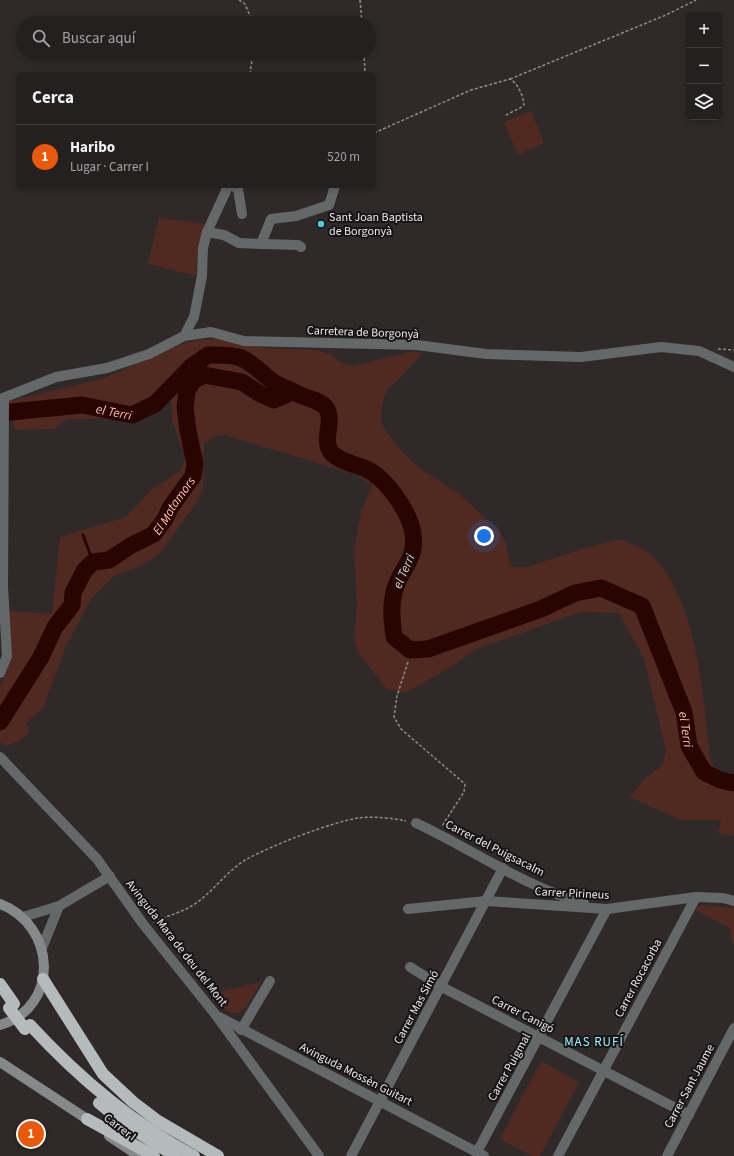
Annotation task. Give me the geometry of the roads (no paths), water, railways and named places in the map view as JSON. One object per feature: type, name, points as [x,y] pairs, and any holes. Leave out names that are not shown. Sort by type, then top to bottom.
[{"type":"highway","points":[[43,979],[103,1074],[133,1102],[158,1121],[218,1156]]},
{"type":"highway","points":[[0,984],[12,1006]]},
{"type":"highway","points":[[0,994],[12,1006],[28,1027],[105,1098],[175,1151],[194,1156]]},
{"type":"highway","points":[[87,1119],[154,1156]]},
{"type":"main road","points":[[0,904],[10,908],[23,917],[35,931],[42,948],[44,968],[43,979],[36,996],[25,1010],[16,1018],[0,1025]]},
{"type":"main road","name":"Carrer I","points":[[0,1062],[87,1119],[132,1154]]},
{"type":"street","points":[[184,336],[194,317],[202,276],[203,248],[208,232],[227,188]]},
{"type":"street","points":[[236,188],[238,189],[242,214]]},
{"type":"street","points":[[261,244],[271,219],[296,216],[329,205],[334,188]]},
{"type":"street","points":[[208,232],[224,235],[239,243],[298,245],[301,247]]},
{"type":"street","name":"Carretera de Borgonyà","points":[[2,399],[56,377],[107,368],[149,354],[184,336],[211,332],[244,341],[417,345],[486,354],[581,357],[661,347],[699,351],[734,367]]},
{"type":"street","points":[[0,673],[7,656],[3,586],[2,399]]},
{"type":"street","name":"Avinguda Mara de deu del Mont","points":[[0,757],[97,859],[144,926],[215,1014],[319,1156]]},
{"type":"street","name":"Carrer del Puigsacalm","points":[[416,823],[563,897],[607,909]]},
{"type":"street","name":"Carrer Mas Simó","points":[[351,1156],[442,987],[503,868]]},
{"type":"street","points":[[23,917],[59,906],[110,876]]},
{"type":"street","name":"Carrer Pirineus","points":[[408,909],[486,901],[607,909],[696,897],[723,898],[734,901]]},
{"type":"street","name":"Carrer Rocacorba","points":[[558,1156],[696,897]]},
{"type":"street","points":[[42,948],[59,906]]},
{"type":"street","name":"Carrer Puigmal","points":[[480,1154],[607,909]]},
{"type":"street","name":"Carrer Canigó","points":[[410,967],[442,987],[689,1115]]},
{"type":"street","points":[[241,1030],[270,982]]},
{"type":"street","name":"Avinguda Mossèn Guitart","points":[[215,1014],[241,1030],[381,1101],[480,1154]]},
{"type":"street","name":"Carrer Sant Jaume","points":[[667,1156],[734,1028]]},
{"type":"waterway","name":"el Terri","points":[[0,413],[82,405],[132,415],[155,404],[191,367],[208,355],[233,356],[246,360],[275,383],[323,405],[328,411],[329,416],[327,442],[331,452],[342,460],[372,472],[388,487],[402,506],[411,525],[414,543],[411,557],[393,595],[392,613],[394,637],[410,650],[428,649],[541,609],[575,593],[601,588],[642,606],[684,712],[689,746],[704,772],[720,780],[734,783]]},
{"type":"waterway","name":"El Matamors","points":[[0,722],[41,657],[55,627],[72,605],[73,593],[84,571],[93,562],[109,560],[130,546],[154,534],[165,519],[170,508],[193,476],[195,464],[185,407],[187,391],[193,381],[204,375],[242,382],[260,394],[274,400],[292,391]]},
{"type":"waterway","name":"el Terri","points":[[59,403],[63,407]]},
{"type":"waterway","points":[[83,535],[93,562]]},
{"type":"place","name":"Sant Joan Baptista de Borgonyà","points":[[321,224]]},
{"type":"place","name":"Haribo","points":[[31,1134]]},
{"type":"district","name":"MAS RUFÍ","points":[[594,1041]]}]
